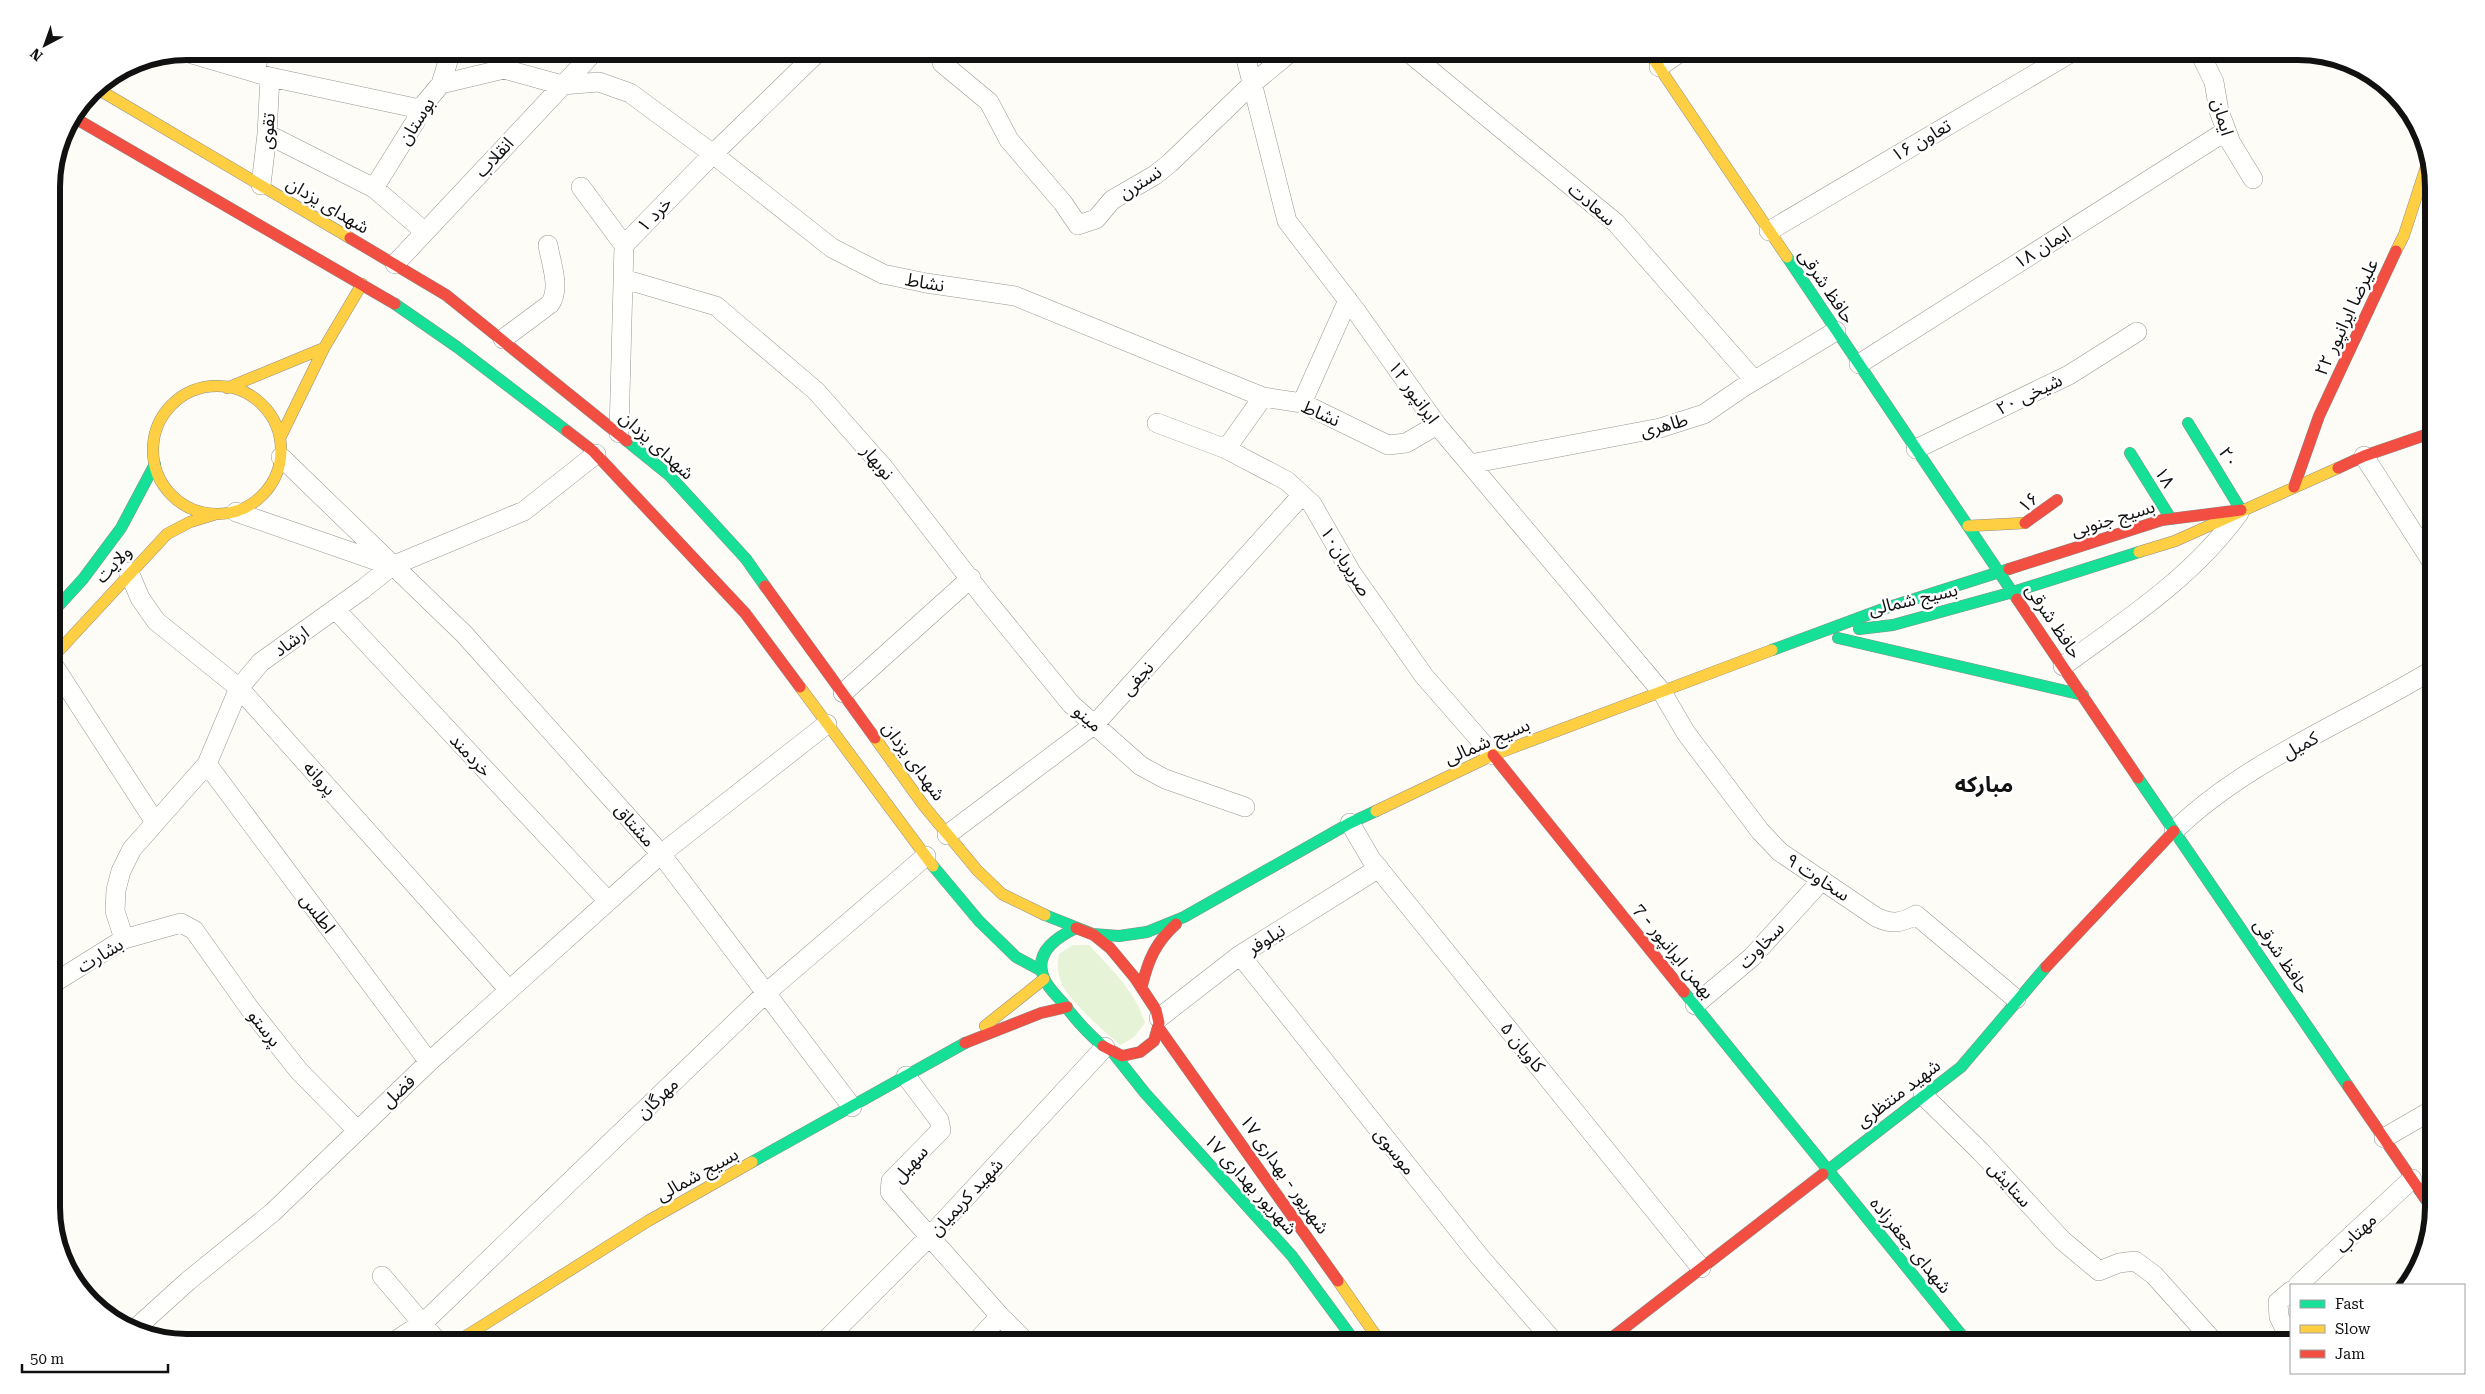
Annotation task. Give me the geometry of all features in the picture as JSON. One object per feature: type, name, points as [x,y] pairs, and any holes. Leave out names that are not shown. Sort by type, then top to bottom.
[{"type":"main road","name":"حافظ شرقی","points":[[1654,60],[2174,831],[2412,1179],[2425,1194]]},
{"type":"main road","name":"شهدای یزدان","points":[[103,92],[446,295],[503,339],[669,475],[746,560],[947,835],[977,870],[1002,894],[1039,913],[1093,934]]},
{"type":"main road","points":[[79,121],[362,284],[457,347],[596,454],[719,584],[760,631],[926,856],[995,938],[1016,957],[1043,975],[1047,947],[1058,936],[1076,928],[1093,934]]},
{"type":"main road","name":"علیرضا ایرانپور ۲۲","points":[[2294,487],[2319,416],[2404,235],[2424,173]]},
{"type":"main road","points":[[280,448],[324,348],[362,284]]},
{"type":"main road","points":[[227,388],[324,348]]},
{"type":"main road","points":[[211,386],[227,388],[252,396],[268,411],[278,430],[280,448],[278,470],[269,488],[254,503],[236,512],[216,514],[195,511],[178,500],[163,484],[155,464],[154,443],[160,422],[172,404],[190,392],[211,386]]},
{"type":"main road","name":"۲۰","points":[[2188,423],[2241,510]]},
{"type":"main road","name":"بسیج جنوبی","points":[[2013,592],[2175,541],[2364,456],[2425,435]]},
{"type":"main road","name":"۱۸","points":[[2130,453],[2171,519]]},
{"type":"main road","name":"ولایت","points":[[60,605],[83,579],[121,528],[155,464]]},
{"type":"main road","name":"۱۶","points":[[1968,526],[2028,528],[2057,500]]},
{"type":"main road","name":"بسیج جنوبی","points":[[1998,571],[2044,552],[2171,519],[2241,510]]},
{"type":"main road","name":"ولایت","points":[[60,649],[166,534],[190,522],[216,514]]},
{"type":"main road","points":[[743,574],[746,560]]},
{"type":"main road","name":"بسیج شمالی","points":[[1093,934],[1118,936],[1147,932],[1184,917],[1350,822],[1493,755],[1821,634],[1883,609],[1998,571]]},
{"type":"main road","points":[[719,584],[734,583]]},
{"type":"main road","name":"بسیج شمالی","points":[[1821,634],[1893,625],[2013,592]]},
{"type":"main road","points":[[760,631],[766,617],[781,613],[788,617]]},
{"type":"main road","points":[[1821,634],[2083,695]]},
{"type":"main road","name":"بهمن ایرانپور - 7","points":[[1493,755],[1827,1169]]},
{"type":"main road","name":"شهید منتظری","points":[[1617,1334],[1827,1169],[1961,1068],[2016,999],[2174,831]]},
{"type":"main road","name":"بسیج شمالی","points":[[1142,986],[1148,959],[1159,939],[1184,917]]},
{"type":"main road","name":"۱۷ شهریور - بهداری","points":[[1093,934],[1104,943],[1142,986],[1158,1022],[1375,1334]]},
{"type":"main road","name":"بسیج شمالی","points":[[962,1044],[1043,975]]},
{"type":"main road","name":"۱۷ شهریور بهداری","points":[[1043,975],[1067,1007],[1093,1036],[1110,1051],[1145,1093],[1292,1256],[1349,1334]]},
{"type":"main road","name":"بسیج شمالی","points":[[468,1334],[648,1221],[962,1044],[1041,1013],[1067,1007]]},
{"type":"main road","points":[[1110,1051],[1131,1056],[1149,1048],[1158,1033],[1158,1022]]},
{"type":"main road","points":[[1165,1060],[1188,1066]]},
{"type":"main road","points":[[1145,1093],[1147,1076]]},
{"type":"main road","name":"شهدای جعفرزاده","points":[[1827,1169],[1961,1334]]},
{"type":"street","points":[[212,60],[262,75],[420,109]]},
{"type":"street","name":"تقوی","points":[[261,60],[267,134],[261,185]]},
{"type":"street","name":"بوستان","points":[[374,188],[415,122],[420,109],[441,84],[448,60]]},
{"type":"street","name":"انقلاب","points":[[395,264],[586,60]]},
{"type":"street","name":"خرد ۱","points":[[619,433],[624,246],[713,154],[810,60]]},
{"type":"street","name":"ایرانپور ۱۲","points":[[1246,60],[1287,221],[1348,300],[1437,425],[1662,692]]},
{"type":"street","name":"نسترن","points":[[942,63],[990,102],[1009,140],[1063,203],[1078,226],[1096,219],[1112,200],[1155,175],[1170,163],[1252,84],[1281,60]]},
{"type":"street","name":"سعادت","points":[[1418,60],[1616,224],[1754,380]]},
{"type":"street","points":[[1659,67],[1669,60]]},
{"type":"street","name":"تعاون ۱۶","points":[[1769,231],[2059,60]]},
{"type":"street","name":"ایمان","points":[[2204,60],[2214,82],[2219,112],[2226,131],[2231,143],[2253,179]]},
{"type":"street","name":"نشاط","points":[[441,84],[504,69],[562,85],[599,82],[630,93],[713,154],[832,248],[883,274],[926,283],[1015,296],[1263,397],[1302,403],[1388,446],[1406,443],[1437,425]]},
{"type":"street","name":"ایمان ۱۸","points":[[1858,364],[2226,131]]},
{"type":"street","points":[[267,134],[374,188],[425,232]]},
{"type":"street","points":[[581,187],[624,246]]},
{"type":"street","points":[[503,339],[550,304],[554,298],[556,288],[548,245]]},
{"type":"street","name":"نوبهار","points":[[624,279],[716,306],[816,390],[884,468],[971,578]]},
{"type":"street","points":[[1302,403],[1348,300]]},
{"type":"street","name":"طاهری","points":[[1470,464],[1660,428],[1704,414],[1754,380],[1836,331]]},
{"type":"street","name":"شیخی ۲۰","points":[[1916,449],[2069,375],[2137,332]]},
{"type":"street","points":[[1226,449],[1263,397]]},
{"type":"street","name":"صریریان۱۰","points":[[1157,423],[1226,449],[1287,481],[1312,504],[1351,572],[1424,676],[1493,755]]},
{"type":"street","name":"مشتاق","points":[[280,448],[392,566],[464,634],[661,854],[852,1107]]},
{"type":"street","name":"ارشاد","points":[[124,939],[115,911],[116,890],[121,871],[132,848],[207,764],[239,688],[261,662],[392,566],[524,511],[596,454]]},
{"type":"street","points":[[2364,456],[2425,551]]},
{"type":"street","name":"نجفی","points":[[947,835],[1096,724],[1302,495]]},
{"type":"street","points":[[2063,666],[2163,593],[2225,532],[2241,510]]},
{"type":"street","points":[[236,512],[392,566]]},
{"type":"street","name":"پروانه","points":[[129,572],[140,598],[156,621],[239,688],[509,990]]},
{"type":"street","points":[[843,693],[971,578]]},
{"type":"street","name":"مینو","points":[[971,578],[1071,704],[1096,724],[1141,766],[1165,779],[1245,807]]},
{"type":"street","name":"خردمند","points":[[335,609],[608,901]]},
{"type":"street","name":"کمیل","points":[[2174,831],[2198,808],[2258,767],[2425,674]]},
{"type":"street","points":[[60,675],[155,822]]},
{"type":"street","name":"سخاوت ۹","points":[[1662,692],[1686,733],[1760,831],[1780,852],[1889,924],[1904,921],[1916,915],[2016,999]]},
{"type":"street","name":"فضل","points":[[140,1324],[188,1281],[272,1213],[428,1062],[661,854],[827,724]]},
{"type":"street","name":"اطلس","points":[[207,764],[428,1062]]},
{"type":"street","name":"کاویان ۵","points":[[1350,822],[1379,868],[1701,1268]]},
{"type":"street","name":"مهرگان","points":[[406,1334],[423,1323],[766,993],[926,856]]},
{"type":"street","name":"نیلوفر","points":[[1158,1022],[1240,956],[1379,868]]},
{"type":"street","name":"سخاوت","points":[[1695,1005],[1752,957],[1822,880]]},
{"type":"street","name":"بشارت","points":[[60,979],[124,939],[181,923]]},
{"type":"street","name":"پرستو","points":[[181,923],[194,930],[238,994],[299,1072],[356,1130]]},
{"type":"street","name":"موسوی","points":[[1240,956],[1480,1258],[1547,1334]]},
{"type":"street","name":"شهید کریمیان","points":[[832,1334],[1110,1051]]},
{"type":"street","name":"سهیل","points":[[906,1076],[939,1120],[942,1130],[891,1180],[890,1192],[1018,1334]]},
{"type":"street","name":"ستایش","points":[[1923,1095],[1981,1152],[2057,1236],[2099,1271],[2118,1263],[2134,1261],[2154,1276],[2207,1334]]},
{"type":"street","points":[[2384,1138],[2425,1114]]},
{"type":"street","name":"مهتاب","points":[[2299,1284],[2412,1179]]},
{"type":"street","points":[[382,1276],[432,1334]]},
{"type":"street","points":[[2288,1334],[2279,1317],[2278,1302],[2290,1292]]},
{"type":"street","points":[[983,1334],[1000,1316]]},
{"type":"green space","points":[[1073,945],[1089,945],[1122,981],[1136,1001],[1145,1023],[1134,1037],[1121,1045],[1079,1007],[1062,984],[1058,969],[1059,954]]},
{"type":"traffic: fast","points":[[1787,257],[2017,599]]},
{"type":"traffic: fast","points":[[395,304],[457,347],[567,431]]},
{"type":"traffic: fast","points":[[2188,423],[2241,510]]},
{"type":"traffic: fast","points":[[627,441],[669,475],[746,559],[765,586]]},
{"type":"traffic: fast","points":[[2130,453],[2171,519]]},
{"type":"traffic: fast","points":[[60,604],[83,579],[121,528],[155,464]]},
{"type":"traffic: fast","points":[[1859,629],[1893,625],[2013,592],[2139,552]]},
{"type":"traffic: fast","points":[[1772,650],[1883,609],[2009,569]]},
{"type":"traffic: fast","points":[[1838,638],[2083,695]]},
{"type":"traffic: fast","points":[[2138,778],[2348,1086]]},
{"type":"traffic: fast","points":[[1045,915],[1093,934],[1119,936],[1147,932],[1184,917],[1350,823],[1376,811]]},
{"type":"traffic: fast","points":[[933,866],[979,921],[1016,957],[1042,971]]},
{"type":"traffic: fast","points":[[1076,928],[1061,936],[1049,947],[1044,954],[1041,969],[1045,981],[1050,988],[1082,1026],[1103,1046]]},
{"type":"traffic: fast","points":[[1823,1174],[1961,1067],[2046,967]]},
{"type":"traffic: fast","points":[[1684,992],[1961,1334]]},
{"type":"traffic: fast","points":[[752,1162],[965,1043]]},
{"type":"traffic: fast","points":[[1114,1054],[1145,1093],[1292,1256],[1349,1334]]},
{"type":"traffic: slow","points":[[1654,60],[1787,257]]},
{"type":"traffic: slow","points":[[103,92],[350,238]]},
{"type":"traffic: slow","points":[[2396,251],[2404,235],[2424,173]]},
{"type":"traffic: slow","points":[[324,348],[362,284]]},
{"type":"traffic: slow","points":[[227,388],[324,348],[280,438]]},
{"type":"traffic: slow","points":[[217,386],[241,391],[262,405],[276,426],[281,450],[276,474],[262,495],[241,509],[217,514],[193,509],[172,495],[158,474],[153,450],[158,426],[172,405],[193,391],[217,386]]},
{"type":"traffic: slow","points":[[2139,552],[2175,541],[2338,468]]},
{"type":"traffic: slow","points":[[60,649],[167,534],[190,522],[216,514]]},
{"type":"traffic: slow","points":[[1968,526],[2025,523]]},
{"type":"traffic: slow","points":[[1376,811],[1493,755],[1772,650]]},
{"type":"traffic: slow","points":[[800,687],[933,866]]},
{"type":"traffic: slow","points":[[875,738],[924,806],[977,870],[1002,894],[1045,915]]},
{"type":"traffic: slow","points":[[985,1026],[1044,979]]},
{"type":"traffic: slow","points":[[469,1334],[648,1221],[752,1162]]},
{"type":"traffic: slow","points":[[1338,1281],[1375,1334]]},
{"type":"traffic: jam","points":[[79,121],[395,304]]},
{"type":"traffic: jam","points":[[350,238],[446,295],[627,441]]},
{"type":"traffic: jam","points":[[2294,487],[2319,416],[2396,251]]},
{"type":"traffic: jam","points":[[567,431],[593,451],[745,613],[800,687]]},
{"type":"traffic: jam","points":[[2338,468],[2364,456],[2425,435]]},
{"type":"traffic: jam","points":[[2025,523],[2057,500]]},
{"type":"traffic: jam","points":[[2009,569],[2162,520],[2241,510]]},
{"type":"traffic: jam","points":[[765,586],[875,738]]},
{"type":"traffic: jam","points":[[2017,599],[2138,778]]},
{"type":"traffic: jam","points":[[1493,755],[1684,992]]},
{"type":"traffic: jam","points":[[2046,967],[2174,831]]},
{"type":"traffic: jam","points":[[1142,986],[1154,952],[1163,938],[1176,924]]},
{"type":"traffic: jam","points":[[1076,928],[1094,935],[1110,948],[1135,978],[1156,1010],[1159,1023],[1154,1041],[1140,1052],[1122,1056],[1103,1046]]},
{"type":"traffic: jam","points":[[965,1043],[1041,1013],[1067,1007]]},
{"type":"traffic: jam","points":[[1158,1027],[1338,1281]]},
{"type":"traffic: jam","points":[[2348,1086],[2425,1198]]},
{"type":"traffic: jam","points":[[1617,1334],[1823,1174]]},
{"type":"district","name":"مبارکه","points":[[1984,784]]}]
